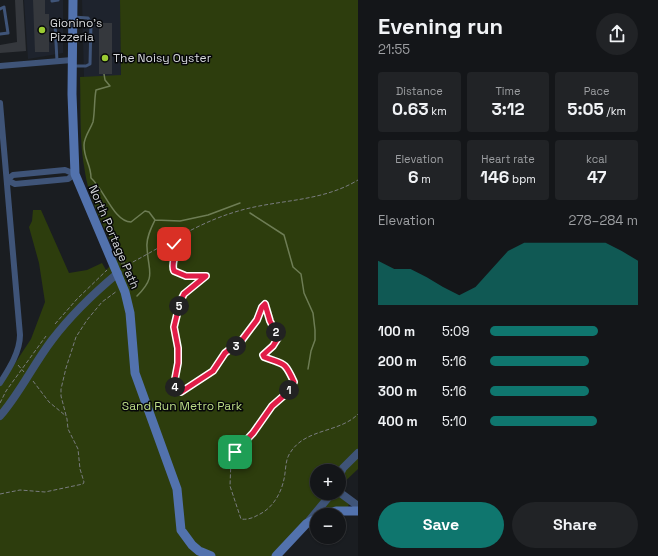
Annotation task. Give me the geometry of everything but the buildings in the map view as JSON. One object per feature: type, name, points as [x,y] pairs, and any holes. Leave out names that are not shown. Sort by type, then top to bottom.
[{"type":"main road","name":"North Portage Path","points":[[73,0],[72,63],[75,174],[125,292],[130,313],[135,373],[177,489],[181,530],[192,545],[199,551],[211,556]]},
{"type":"main road","points":[[346,511],[358,511]]},
{"type":"main road","points":[[276,556],[306,524],[310,522]]},
{"type":"street","points":[[0,66],[57,61],[72,63]]},
{"type":"street","points":[[0,103],[20,338],[15,356],[0,383]]},
{"type":"street","points":[[7,180],[13,175],[65,170],[75,174]]},
{"type":"street","points":[[7,180],[14,184],[68,179],[75,174]]},
{"type":"street","points":[[0,416],[25,373],[65,323],[93,294],[118,273]]},
{"type":"street","points":[[346,465],[358,453]]},
{"type":"street","points":[[346,497],[358,506]]},
{"type":"street","points":[[306,524],[326,500]]},
{"type":"lane","points":[[52,1],[58,0]]},
{"type":"lane","points":[[0,9],[4,7],[8,32],[0,34]]},
{"type":"lane","points":[[57,61],[55,24],[83,17],[90,19],[90,64],[86,66],[72,63]]},
{"type":"path","points":[[131,263],[172,241],[217,219],[233,213],[248,208],[323,196],[358,180]]},
{"type":"path","points":[[172,241],[176,253],[173,268],[174,271],[186,276],[206,276],[184,294],[180,302],[174,327],[178,348],[178,363],[174,384],[175,389],[181,392],[213,371],[225,353],[242,340],[257,320],[262,307],[265,304],[270,321],[278,338],[273,346],[263,355],[264,357],[279,361],[284,365],[294,382],[288,392],[272,406],[253,433],[239,446],[231,460],[230,486],[241,519],[253,518],[272,506],[284,481],[288,457],[301,440],[349,421],[358,414]]},
{"type":"path","points":[[0,494],[20,490],[45,492],[83,484],[84,482],[80,469],[78,449],[68,429],[67,416],[61,396],[61,389],[74,343],[87,320],[102,302],[117,290]]},
{"type":"path","points":[[25,373],[49,402],[67,416]]},
{"type":"shaded area","points":[[24,0],[63,0],[63,53],[28,59]]},
{"type":"shaded area","points":[[82,0],[120,0],[121,76],[84,77]]},
{"type":"green space","name":"Sand Run Metro Park","points":[[120,0],[358,0],[358,469],[346,480],[346,464],[310,464],[310,500],[326,500],[319,508],[310,508],[310,518],[276,556],[0,556],[0,386],[31,339],[45,302],[39,263],[29,227],[32,221],[33,210],[41,210],[69,273],[87,270],[102,263],[106,270],[119,257],[99,216],[87,182],[81,137],[80,77],[121,75]]},
{"type":"green space","points":[[330,500],[344,500],[349,504],[348,507],[325,508]]},
{"type":"waterway","points":[[104,74],[105,80],[110,86],[96,90],[93,122],[85,139],[84,150],[90,169],[91,178],[119,217],[125,221],[131,222],[145,211],[149,212],[155,220],[180,221],[208,215],[240,203]]},
{"type":"waterway","points":[[250,213],[284,235],[293,267],[301,274],[304,293],[313,313],[315,330],[315,340],[311,351],[308,369]]},
{"type":"waterway","points":[[137,296],[149,278],[150,268],[147,240],[155,220]]},
{"type":"place","name":"Gionino's Pizzeria","points":[[42,30]]},
{"type":"place","name":"The Noisy Oyster","points":[[105,58]]},
{"type":"route","points":[[174,244],[176,247],[176,253],[173,268],[174,271],[178,274],[186,276],[206,276],[184,294],[174,323],[174,331],[178,348],[178,368],[174,384],[175,389],[178,392],[186,390],[213,371],[225,353],[242,340],[257,320],[263,305],[265,304],[270,321],[278,338],[273,346],[263,355],[266,358],[282,363],[294,382],[288,392],[272,406],[253,433],[239,446],[235,452]]}]
